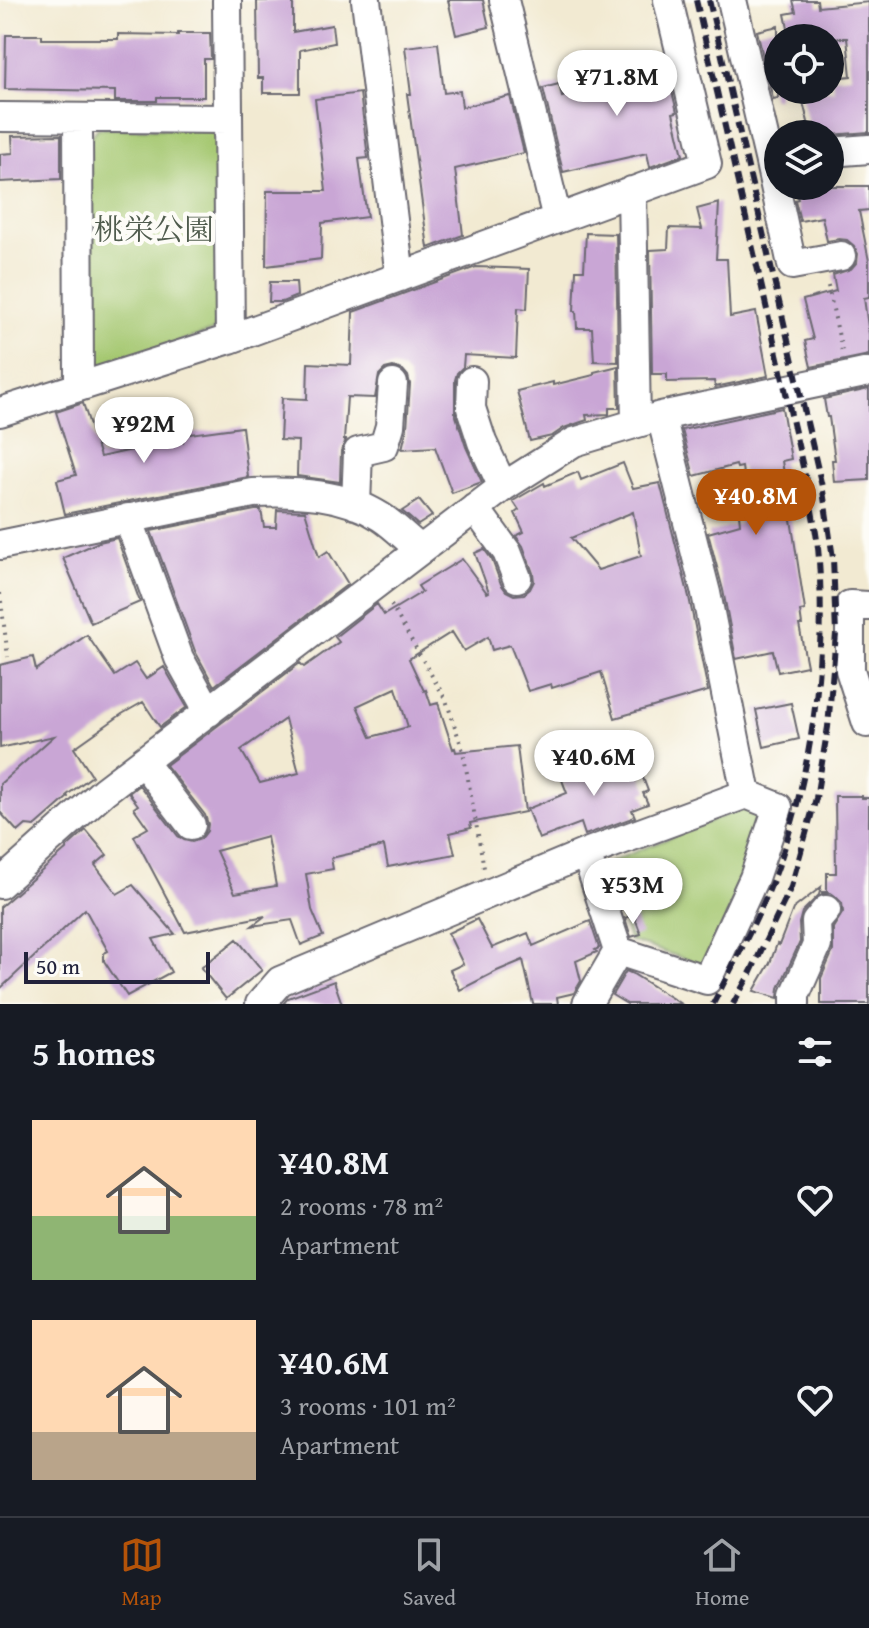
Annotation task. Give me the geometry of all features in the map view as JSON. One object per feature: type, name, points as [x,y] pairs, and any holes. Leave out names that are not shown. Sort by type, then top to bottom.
[{"type":"street","points":[[227,0],[230,339]]},
{"type":"street","points":[[366,0],[400,277]]},
{"type":"street","points":[[504,0],[557,219]]},
{"type":"street","points":[[0,412],[230,339],[707,164],[668,0]]},
{"type":"street","points":[[732,0],[764,123]]},
{"type":"street","points":[[0,117],[228,119]]},
{"type":"street","points":[[78,118],[79,387]]},
{"type":"street","points":[[844,151],[869,149]]},
{"type":"street","points":[[632,191],[648,420],[706,593],[746,794]]},
{"type":"street","points":[[780,200],[792,265],[832,258]]},
{"type":"street","points":[[3,875],[104,791],[420,549],[503,487],[574,442],[648,420],[858,374]]},
{"type":"street","points":[[472,381],[471,408],[482,442],[503,487]]},
{"type":"street","points":[[356,505],[358,452],[384,446],[390,426],[393,384]]},
{"type":"street","points":[[0,545],[253,493],[293,491],[356,505],[380,517],[420,549]]},
{"type":"street","points":[[475,508],[507,552],[517,578]]},
{"type":"street","points":[[128,518],[179,658],[209,712]]},
{"type":"street","points":[[869,606],[850,605],[850,670],[867,723],[869,721]]},
{"type":"street","points":[[143,762],[191,825]]},
{"type":"street","points":[[260,1004],[488,894],[586,853],[746,794],[778,807],[754,878],[707,980],[618,951]]},
{"type":"street","points":[[586,853],[618,951],[587,1004]]},
{"type":"street","points":[[795,1004],[795,995],[817,945],[816,922],[826,910]]},
{"type":"path","points":[[832,258],[858,374]]},
{"type":"path","points":[[377,582],[446,700],[463,751],[488,894]]},
{"type":"path","points":[[0,593],[8,657]]},
{"type":"green space","name":"桃栄公園","points":[[98,128],[209,129],[218,139],[218,320],[213,331],[103,366],[90,356],[89,138]]},
{"type":"green space","points":[[746,807],[763,808],[766,820],[707,966],[630,941],[606,876],[610,862]]},
{"type":"building","points":[[293,0],[293,32],[332,25],[334,43],[300,50],[300,93],[263,93],[263,78],[258,78],[257,1]]},
{"type":"building","points":[[448,0],[483,0],[489,27],[456,35]]},
{"type":"building","points":[[793,0],[817,0],[818,7],[869,2],[869,132],[844,134],[844,120],[808,120],[804,104],[844,104],[844,77],[851,76],[847,38],[844,38],[844,24],[787,24],[785,14],[796,12]]},
{"type":"building","points":[[764,29],[764,61],[757,31]]},
{"type":"building","points":[[210,33],[211,59],[204,59],[204,97],[115,101],[115,91],[5,89],[6,35],[42,35],[42,39],[118,39],[118,34]]},
{"type":"building","points":[[438,43],[444,93],[460,91],[462,107],[510,96],[524,153],[455,169],[463,235],[428,248],[407,94],[411,94],[405,47]]},
{"type":"building","points":[[663,54],[677,112],[673,113],[683,155],[650,167],[647,153],[563,172],[543,88],[559,84],[562,97],[621,82],[617,65]]},
{"type":"building","points":[[360,93],[368,158],[359,159],[367,217],[322,223],[321,259],[266,266],[267,191],[326,191],[315,99]]},
{"type":"building","points":[[61,135],[61,179],[0,182],[0,154],[13,153],[12,136]]},
{"type":"building","points":[[844,186],[869,186],[869,210],[859,211],[869,261],[869,297],[864,298],[869,355],[811,367],[805,341],[813,339],[803,300],[836,291],[833,275],[851,269],[857,262],[858,254],[847,240],[827,241],[822,217],[800,221],[795,200],[844,200]]},
{"type":"building","points":[[719,203],[716,259],[727,259],[730,317],[756,312],[768,376],[715,387],[714,381],[667,382],[667,374],[652,374],[650,250],[668,249],[669,228],[702,229],[697,209]]},
{"type":"building","points":[[586,233],[616,234],[618,362],[594,361],[592,328],[577,328],[574,311],[576,270],[584,270]]},
{"type":"building","points":[[476,267],[529,269],[527,309],[518,308],[516,358],[464,355],[463,367],[455,380],[455,413],[482,482],[452,493],[435,447],[402,449],[410,384],[403,370],[393,367],[379,375],[375,398],[347,397],[346,440],[341,451],[340,482],[297,476],[298,441],[280,440],[282,398],[307,399],[308,363],[351,365],[353,312]]},
{"type":"building","points":[[270,282],[296,282],[297,296],[282,302],[269,302]]},
{"type":"building","points":[[618,366],[619,408],[609,408],[609,414],[586,415],[587,420],[552,436],[530,441],[517,391],[594,375],[594,372]]},
{"type":"building","points":[[869,389],[869,480],[834,482],[832,460],[835,460],[824,399]]},
{"type":"building","points":[[83,403],[100,457],[183,442],[182,435],[242,427],[248,477],[65,514],[57,480],[76,475],[56,412]]},
{"type":"building","points":[[782,408],[791,459],[782,461],[805,610],[800,611],[802,625],[799,625],[807,666],[778,672],[773,651],[736,659],[708,533],[740,524],[739,514],[749,513],[742,467],[737,468],[736,465],[694,476],[682,430]]},
{"type":"building","points":[[623,463],[633,488],[660,483],[689,597],[708,691],[615,718],[601,672],[552,688],[551,684],[528,691],[510,645],[492,650],[488,637],[464,651],[452,632],[409,659],[431,705],[438,703],[456,752],[517,746],[525,812],[470,823],[471,828],[450,833],[455,854],[388,867],[384,846],[331,858],[333,869],[306,874],[312,910],[323,936],[301,945],[292,920],[252,926],[265,916],[185,932],[134,836],[148,828],[134,808],[138,805],[129,793],[139,785],[178,836],[192,842],[201,839],[207,831],[205,815],[166,765],[300,663],[304,667],[339,642],[335,637],[377,604],[384,615],[422,592],[418,586],[462,559],[487,593],[475,553],[484,549],[506,591],[514,595],[524,594],[534,581],[523,546],[516,536],[524,532],[515,513],[519,510],[513,501],[544,483],[545,486],[578,472],[581,480]],"holes":[[[633,512],[641,556],[598,570],[571,538]],[[396,688],[408,727],[371,737],[357,706]],[[285,719],[299,773],[260,783],[241,750]],[[267,837],[276,886],[235,893],[216,851]]]},
{"type":"building","points":[[419,500],[432,516],[418,525],[402,511]]},
{"type":"building","points":[[261,510],[264,527],[276,527],[277,510],[305,511],[319,557],[328,551],[348,584],[214,686],[195,651],[151,531]]},
{"type":"building","points":[[117,538],[140,602],[91,623],[63,558],[99,542]]},
{"type":"building","points":[[87,635],[115,676],[135,663],[146,679],[164,667],[187,707],[160,727],[143,702],[74,748],[92,776],[35,826],[26,825],[18,832],[0,812],[0,784],[54,736],[0,748],[0,665],[33,657],[36,670]]},
{"type":"building","points":[[791,703],[799,739],[764,747],[756,710]]},
{"type":"building","points":[[632,749],[648,791],[643,793],[648,804],[632,810],[635,817],[585,835],[581,823],[539,839],[527,809],[567,793],[562,780]]},
{"type":"building","points":[[835,796],[869,798],[869,1004],[821,1004],[821,978],[833,951],[833,928],[843,912],[842,903],[837,898],[830,893],[822,894],[827,892],[827,873],[836,873]]},
{"type":"building","points":[[86,830],[107,855],[95,865],[117,894],[133,885],[175,934],[153,939],[171,972],[127,996],[104,961],[104,953],[108,951],[85,909],[0,989],[0,907]]},
{"type":"building","points":[[821,887],[819,895],[802,912],[800,942],[779,988],[778,998],[754,991],[779,945],[793,909]]},
{"type":"building","points":[[634,915],[641,934],[631,937],[625,918]]},
{"type":"building","points":[[477,919],[492,948],[528,933],[533,946],[590,921],[599,948],[595,950],[597,952],[576,961],[581,981],[574,993],[557,997],[558,1004],[533,1004],[523,960],[460,990],[450,970],[463,964],[448,933]]},
{"type":"building","points":[[237,939],[262,970],[226,999],[201,968]]},
{"type":"building","points":[[626,971],[681,1004],[627,1004],[612,995]]},
{"type":"building","points":[[334,981],[342,1004],[283,1004],[288,998]]},
{"type":"railway","points":[[696,0],[808,489],[817,543],[821,600],[814,716],[800,793],[764,902],[713,1004]]},
{"type":"railway","points":[[709,0],[823,491],[833,558],[836,634],[828,727],[816,798],[791,887],[733,1004]]}]
